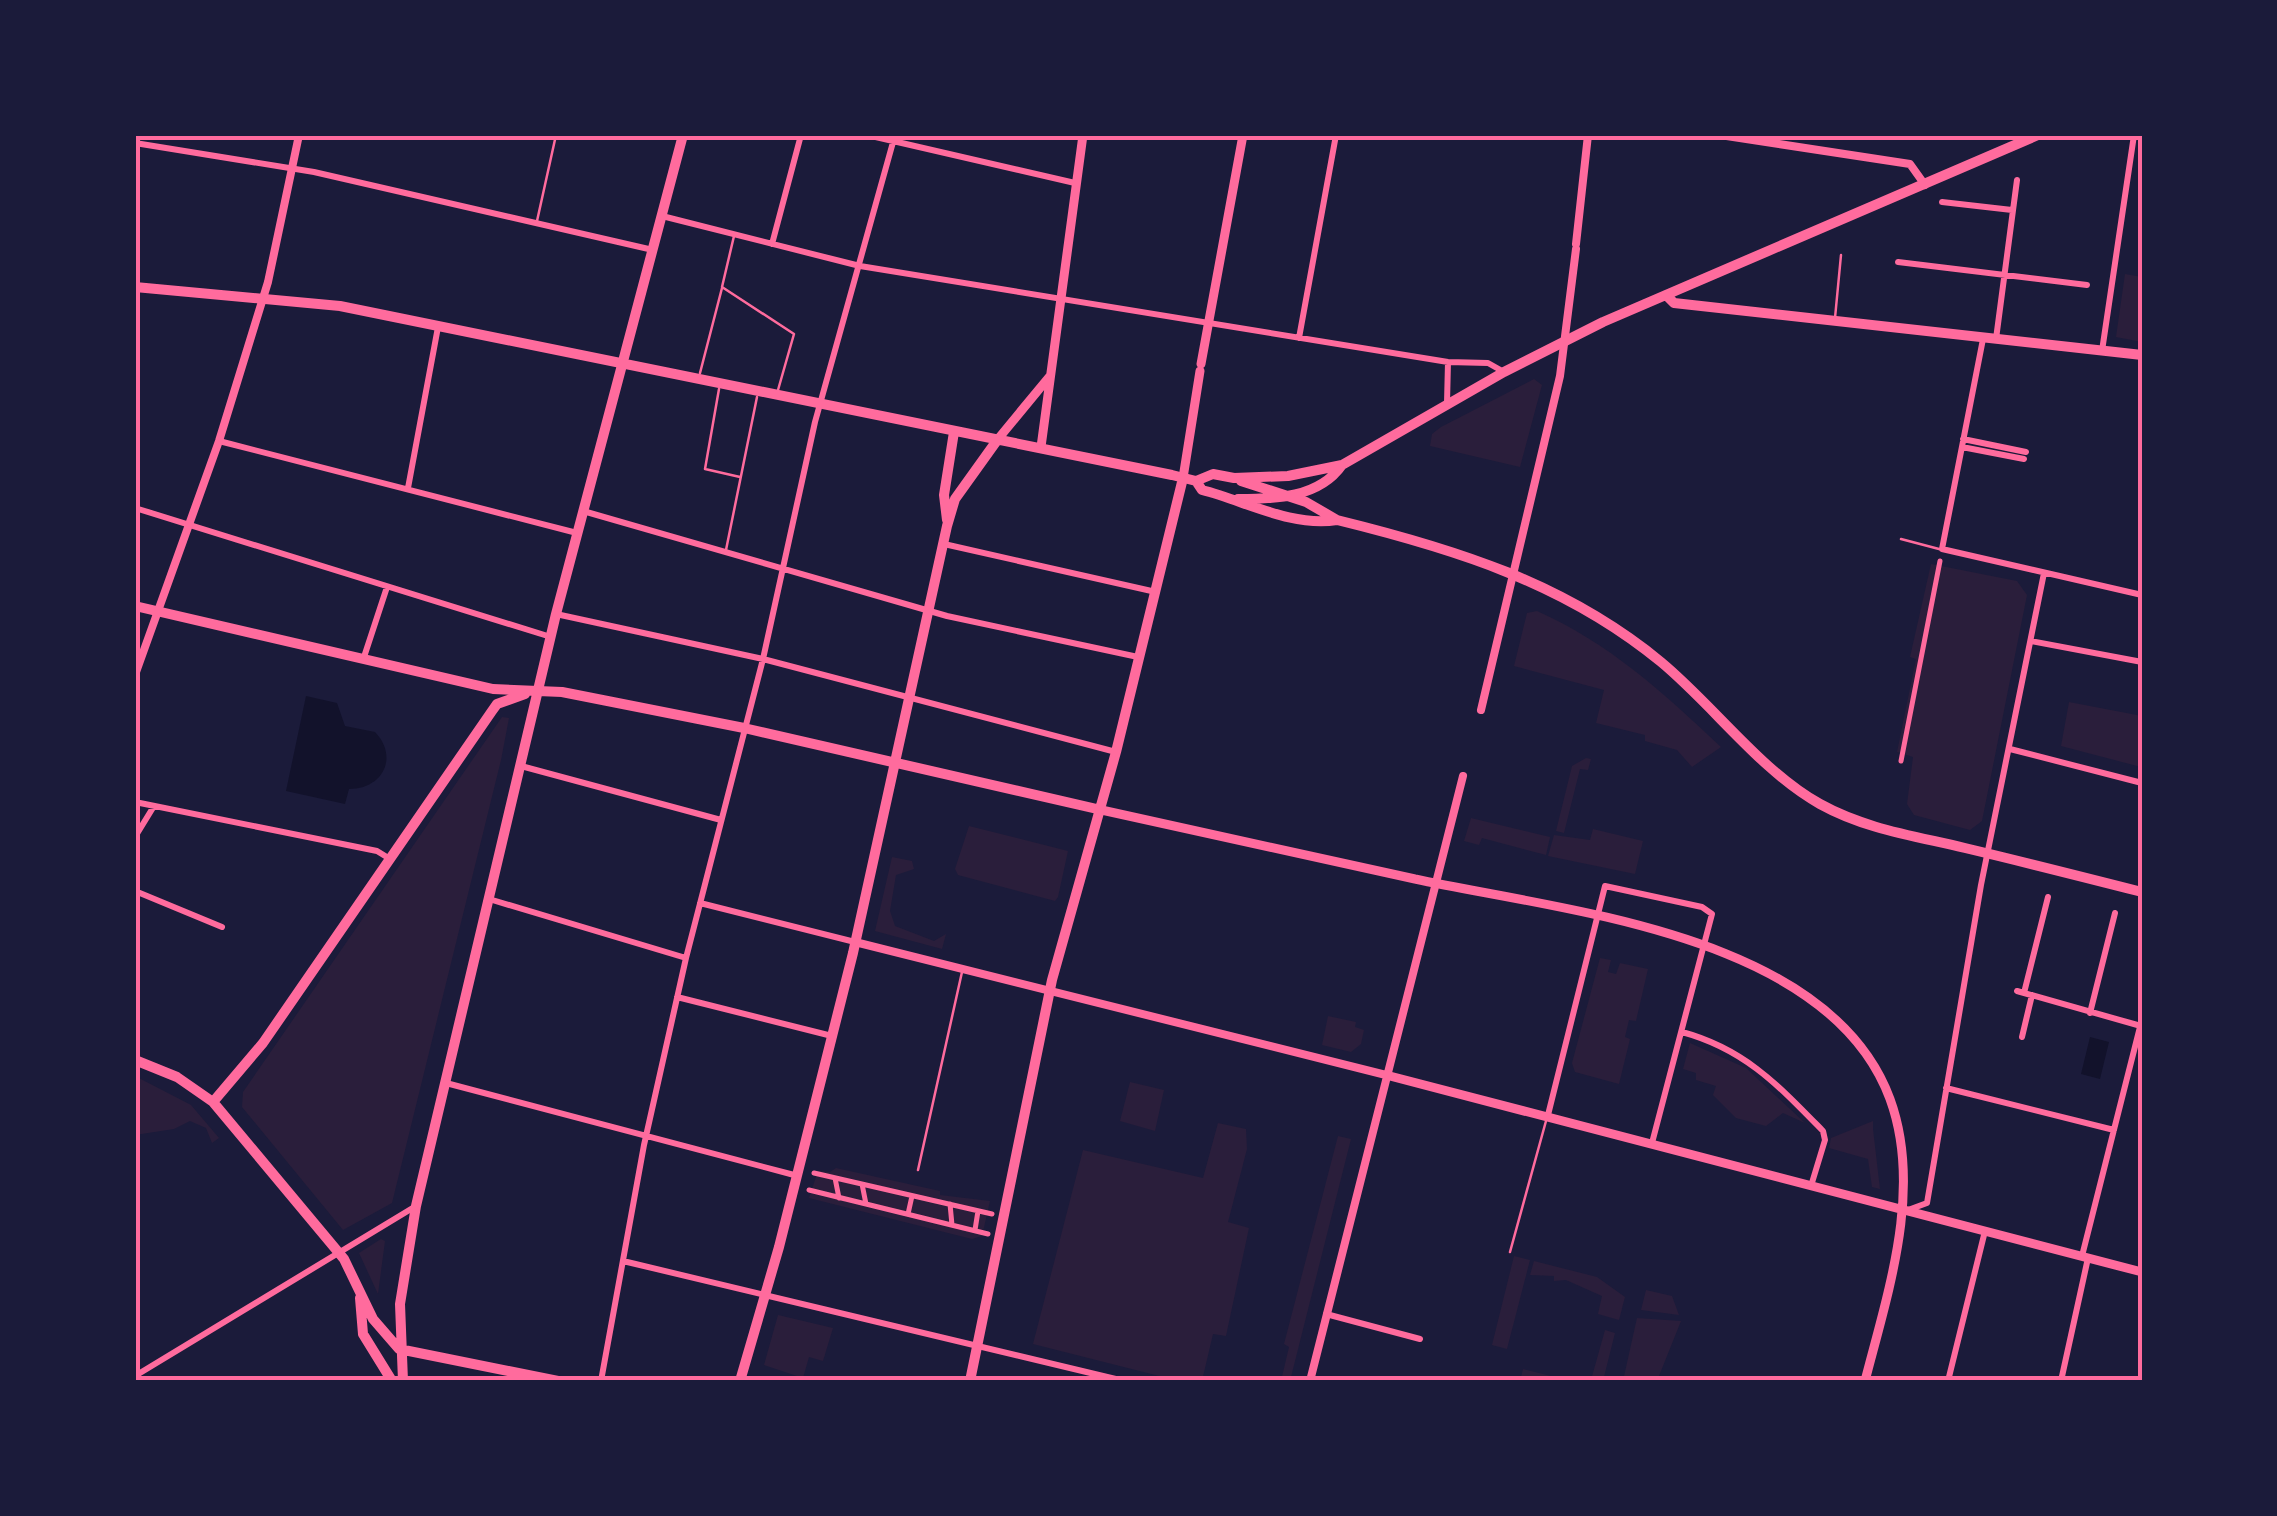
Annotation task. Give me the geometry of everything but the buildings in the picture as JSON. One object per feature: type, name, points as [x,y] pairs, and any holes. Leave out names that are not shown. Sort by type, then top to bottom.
[{"type":"main road","points":[[403,1381],[399,1349],[403,1279],[416,1206],[556,614],[683,135]]},
{"type":"main road","points":[[1041,447],[1083,135]]},
{"type":"main road","points":[[970,1381],[1050,992],[1158,592],[1184,478],[1242,135]]},
{"type":"main road","points":[[1234,478],[1288,476],[1342,465],[1567,340],[2038,135]]},
{"type":"main road","points":[[135,287],[263,296],[438,326],[1196,481],[1213,474],[1234,478],[1288,496],[1336,520],[1458,552],[1514,573],[1580,606],[1636,643],[1818,804],[1877,828],[2142,892]]},
{"type":"main road","points":[[1666,295],[1674,303],[2142,355]]},
{"type":"main road","points":[[740,1381],[798,1176],[856,942],[947,526],[956,499],[998,439],[1050,376]]},
{"type":"main road","points":[[947,526],[944,495],[954,432]]},
{"type":"main road","points":[[1196,481],[1202,490],[1237,498],[1288,496],[1334,476],[1342,465]]},
{"type":"main road","points":[[1237,498],[1247,506],[1318,523],[1336,520]]},
{"type":"main road","points":[[135,606],[493,689],[539,690],[895,760],[1097,809],[1613,920],[1692,942],[1755,967],[1826,1012],[1871,1062],[1889,1096],[1899,1134],[1902,1210],[1865,1381]]},
{"type":"main road","points":[[214,1102],[252,1058],[497,704],[539,690]]},
{"type":"main road","points":[[135,1060],[177,1077],[214,1102],[338,1253],[373,1319],[399,1349],[558,1381]]},
{"type":"main road","points":[[1386,1075],[2142,1272]]},
{"type":"main road","points":[[360,1292],[362,1330],[371,1353],[392,1381]]},
{"type":"street","points":[[135,675],[219,441],[263,296],[299,135]]},
{"type":"street","points":[[772,244],[801,135]]},
{"type":"street","points":[[867,135],[1076,183]]},
{"type":"street","points":[[1300,338],[1336,135]]},
{"type":"street","points":[[1480,710],[1567,340],[1588,135]]},
{"type":"street","points":[[1720,135],[1910,164],[1925,185]]},
{"type":"street","points":[[2102,351],[2134,135]]},
{"type":"street","points":[[601,1381],[646,1137],[677,996],[763,659],[820,405],[894,139]]},
{"type":"street","points":[[135,143],[291,170],[653,250]]},
{"type":"street","points":[[1996,340],[2017,180]]},
{"type":"street","points":[[1942,202],[2012,210]]},
{"type":"street","points":[[662,216],[860,266],[1448,362],[1488,363],[1504,372]]},
{"type":"street","points":[[1898,262],[2087,286]]},
{"type":"street","points":[[408,488],[438,326]]},
{"type":"street","points":[[1982,338],[1942,549],[2142,595]]},
{"type":"street","points":[[1447,404],[1448,362]]},
{"type":"street","points":[[219,441],[577,533]]},
{"type":"street","points":[[1962,443],[2025,456]]},
{"type":"street","points":[[135,508],[551,637]]},
{"type":"street","points":[[584,512],[930,611],[1140,657]]},
{"type":"street","points":[[944,544],[1158,592]]},
{"type":"street","points":[[1900,761],[1940,561]]},
{"type":"street","points":[[1902,1210],[1927,1203],[1988,853],[2044,572]]},
{"type":"street","points":[[364,657],[386,586]]},
{"type":"street","points":[[556,614],[763,659],[1116,752]]},
{"type":"street","points":[[2031,641],[2142,662]]},
{"type":"street","points":[[2010,749],[2142,783]]},
{"type":"street","points":[[522,766],[721,820]]},
{"type":"street","points":[[1310,1381],[1463,776]]},
{"type":"street","points":[[135,802],[377,851],[390,859]]},
{"type":"street","points":[[135,836],[154,806]]},
{"type":"street","points":[[1548,1115],[1605,886],[1694,905],[1712,914],[1710,926],[1652,1143]]},
{"type":"street","points":[[135,891],[222,928]]},
{"type":"street","points":[[2022,1037],[2025,993],[2048,897]]},
{"type":"street","points":[[489,899],[686,958]]},
{"type":"street","points":[[700,903],[1386,1075]]},
{"type":"street","points":[[2090,1013],[2115,913]]},
{"type":"street","points":[[2025,993],[2141,1024],[2085,1257],[2062,1381]]},
{"type":"street","points":[[677,996],[832,1036]]},
{"type":"street","points":[[1682,1032],[1726,1047],[1756,1065],[1782,1086],[1823,1131],[1825,1140],[1811,1186]]},
{"type":"street","points":[[446,1084],[798,1176]]},
{"type":"street","points":[[1945,1088],[2114,1130]]},
{"type":"street","points":[[814,1172],[992,1214]]},
{"type":"street","points":[[835,1178],[839,1198]]},
{"type":"street","points":[[862,1184],[866,1204]]},
{"type":"street","points":[[809,1190],[988,1234]]},
{"type":"street","points":[[908,1214],[912,1196]]},
{"type":"street","points":[[950,1204],[952,1225]]},
{"type":"street","points":[[135,1376],[416,1206]]},
{"type":"street","points":[[974,1230],[978,1211]]},
{"type":"street","points":[[1948,1381],[1985,1231]]},
{"type":"street","points":[[623,1262],[1124,1381]]},
{"type":"street","points":[[1326,1314],[1420,1339]]},
{"type":"lane","points":[[536,224],[556,135]]},
{"type":"lane","points":[[698,382],[735,235]]},
{"type":"lane","points":[[1835,322],[1841,255]]},
{"type":"lane","points":[[722,287],[794,334],[776,397]]},
{"type":"lane","points":[[720,386],[705,470],[741,477]]},
{"type":"lane","points":[[726,552],[758,394]]},
{"type":"lane","points":[[1901,539],[1942,549]]},
{"type":"lane","points":[[918,1170],[963,970]]},
{"type":"lane","points":[[1510,1252],[1548,1115]]},
{"type":"shaded area","points":[[2125,274],[2142,277],[2142,342],[2116,337]]},
{"type":"shaded area","points":[[1534,379],[1542,385],[1520,467],[1430,446],[1432,434],[1441,427]]},
{"type":"shaded area","points":[[1931,564],[2017,581],[2027,595],[1982,821],[1970,830],[1914,815],[1907,804],[1913,757],[1897,752],[1916,659],[1910,657]]},
{"type":"shaded area","points":[[1537,611],[1612,654],[1721,747],[1692,767],[1677,750],[1645,741],[1645,735],[1596,723],[1604,690],[1514,666],[1527,613]]},
{"type":"shaded area","points":[[306,696],[337,703],[345,726],[375,732],[386,751],[384,770],[378,778],[361,788],[349,789],[345,804],[286,791]]},
{"type":"shaded area","points":[[2069,702],[2142,716],[2141,767],[2061,746]]},
{"type":"shaded area","points":[[502,717],[509,718],[501,760],[392,1203],[343,1230],[242,1107],[243,1092]]},
{"type":"shaded area","points":[[1591,759],[1588,770],[1580,769],[1564,833],[1556,831],[1572,766]]},
{"type":"shaded area","points":[[1471,818],[1550,837],[1546,855],[1482,838],[1479,845],[1464,841]]},
{"type":"shaded area","points":[[969,826],[1068,851],[1055,901],[958,875],[955,869]]},
{"type":"shaded area","points":[[1593,829],[1643,841],[1635,874],[1548,856],[1554,835],[1590,840]]},
{"type":"shaded area","points":[[892,857],[912,861],[914,869],[896,875],[890,911],[895,926],[934,941],[946,934],[942,949],[875,931]]},
{"type":"shaded area","points":[[1600,958],[1611,960],[1608,972],[1616,974],[1620,963],[1648,969],[1636,1021],[1629,1020],[1625,1037],[1630,1039],[1619,1084],[1575,1072],[1572,1063]]},
{"type":"shaded area","points":[[1328,1016],[1356,1022],[1355,1027],[1364,1030],[1361,1044],[1351,1052],[1322,1045]]},
{"type":"shaded area","points":[[2090,1037],[2109,1042],[2100,1079],[2081,1074]]},
{"type":"shaded area","points":[[1690,1043],[1746,1068],[1805,1123],[1783,1113],[1766,1126],[1736,1118],[1713,1095],[1716,1086],[1696,1080],[1696,1073],[1683,1069]]},
{"type":"shaded area","points":[[135,1076],[191,1105],[219,1138],[212,1143],[206,1128],[190,1121],[174,1129],[135,1135]]},
{"type":"shaded area","points":[[1130,1082],[1164,1090],[1155,1131],[1120,1121]]},
{"type":"shaded area","points":[[1873,1121],[1880,1189],[1872,1187],[1868,1159],[1829,1148],[1831,1138]]},
{"type":"shaded area","points":[[1218,1123],[1246,1129],[1247,1149],[1228,1222],[1249,1228],[1226,1336],[1213,1334],[1202,1381],[1179,1381],[1033,1344],[1083,1150],[1203,1178]]},
{"type":"shaded area","points":[[1338,1136],[1351,1139],[1290,1381],[1281,1381],[1289,1347],[1284,1344]]},
{"type":"shaded area","points":[[836,1168],[940,1191],[940,1195],[990,1201],[982,1236],[972,1239],[809,1198],[818,1171]]},
{"type":"shaded area","points":[[381,1239],[385,1241],[378,1294],[359,1253]]},
{"type":"shaded area","points":[[1514,1256],[1530,1260],[1507,1349],[1492,1345]]},
{"type":"shaded area","points":[[1534,1261],[1597,1277],[1625,1297],[1619,1320],[1598,1314],[1602,1296],[1566,1280],[1554,1281],[1554,1276],[1530,1275]]},
{"type":"shaded area","points":[[1646,1290],[1672,1296],[1679,1315],[1641,1310]]},
{"type":"shaded area","points":[[778,1315],[833,1328],[823,1361],[809,1357],[803,1378],[764,1365]]},
{"type":"shaded area","points":[[1637,1318],[1681,1321],[1657,1381],[1623,1381]]},
{"type":"shaded area","points":[[1605,1330],[1615,1333],[1603,1381],[1583,1380],[1591,1380]]},
{"type":"shaded area","points":[[1523,1369],[1563,1379],[1521,1377]]}]
